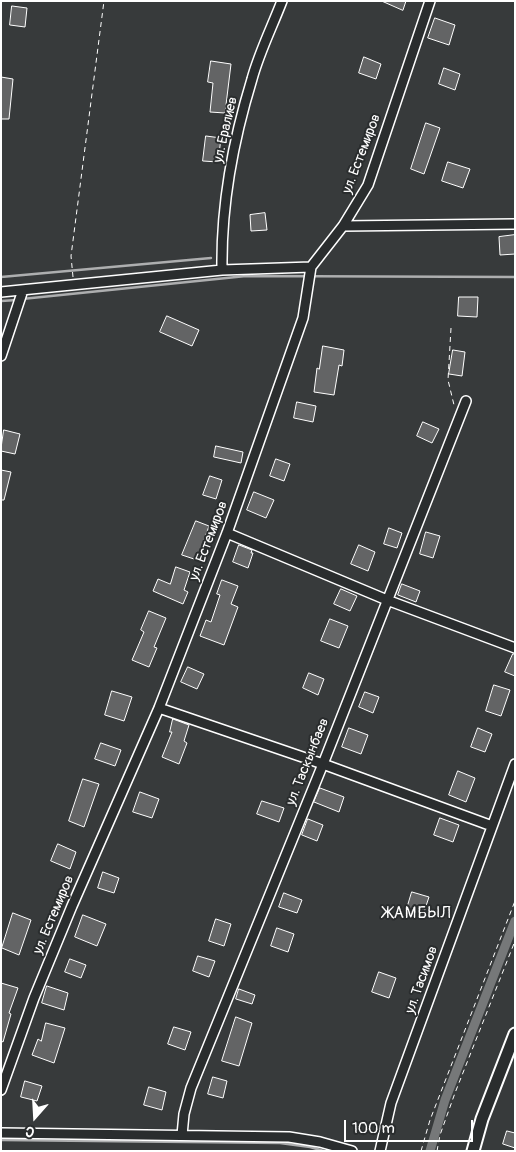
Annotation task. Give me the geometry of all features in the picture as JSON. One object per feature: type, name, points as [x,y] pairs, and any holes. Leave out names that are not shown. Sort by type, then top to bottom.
[{"type":"main road","points":[[473,1151],[482,1119],[515,1034]]},
{"type":"street","name":"ул. Ералиев","points":[[222,270],[222,240],[231,160],[252,78],[282,1]]},
{"type":"street","name":"ул. Естемиров","points":[[1,1090],[45,970],[159,708],[227,533],[304,318],[311,267],[342,226],[368,185],[430,1]]},
{"type":"street","points":[[342,226],[515,224]]},
{"type":"street","points":[[1,292],[222,270],[311,267]]},
{"type":"street","points":[[1,356],[23,290]]},
{"type":"street","name":"ул. Таскынбаев","points":[[182,1135],[184,1114],[191,1088],[323,764],[466,401]]},
{"type":"street","points":[[227,533],[387,600],[515,648]]},
{"type":"street","points":[[159,708],[323,764],[492,826]]},
{"type":"street","name":"ул. Тасимов","points":[[380,1151],[391,1104],[515,764]]},
{"type":"street","points":[[1,1133],[289,1137],[320,1142],[352,1151]]},
{"type":"path","points":[[74,285],[71,256],[104,1]]},
{"type":"path","points":[[451,328],[448,380],[458,420]]},
{"type":"path","points":[[421,1151],[430,1120],[515,901]]},
{"type":"path","points":[[437,1151],[440,1135],[455,1093],[515,941]]},
{"type":"building","points":[[382,1],[406,1],[403,10]]},
{"type":"building","points":[[12,6],[27,8],[25,27],[10,25]]},
{"type":"building","points":[[435,18],[455,25],[449,45],[428,38]]},
{"type":"building","points":[[364,57],[381,64],[376,79],[359,73]]},
{"type":"building","points":[[211,61],[231,64],[225,113],[210,112],[213,83],[208,82]]},
{"type":"building","points":[[444,68],[460,74],[455,90],[439,84]]},
{"type":"building","points":[[1,77],[13,79],[9,119],[1,119]]},
{"type":"building","points":[[426,123],[440,128],[424,174],[411,169]]},
{"type":"building","points":[[206,136],[221,138],[218,162],[203,161]]},
{"type":"building","points":[[448,162],[470,169],[463,188],[442,181]]},
{"type":"building","points":[[265,213],[267,230],[251,231],[250,215]]},
{"type":"building","points":[[515,235],[515,254],[500,255],[499,237]]},
{"type":"building","points":[[459,297],[478,297],[477,317],[458,316]]},
{"type":"building","points":[[167,316],[199,330],[192,346],[160,332]]},
{"type":"building","points":[[323,346],[344,350],[342,366],[339,365],[334,395],[314,392],[317,368],[319,369]]},
{"type":"building","points":[[453,350],[465,352],[462,376],[449,374]]},
{"type":"building","points":[[297,402],[316,406],[313,422],[294,418]]},
{"type":"building","points":[[423,422],[439,429],[432,443],[417,436]]},
{"type":"building","points":[[4,430],[20,434],[15,454],[1,451]]},
{"type":"building","points":[[216,446],[243,452],[241,463],[214,457]]},
{"type":"building","points":[[276,459],[290,464],[284,481],[270,476]]},
{"type":"building","points":[[1,470],[11,472],[4,500],[1,500]]},
{"type":"building","points":[[210,476],[222,480],[216,499],[203,495]]},
{"type":"building","points":[[254,492],[274,500],[266,518],[247,510]]},
{"type":"building","points":[[196,521],[209,526],[197,560],[182,555]]},
{"type":"building","points":[[389,528],[402,533],[397,548],[384,544]]},
{"type":"building","points":[[426,532],[440,536],[433,558],[420,554]]},
{"type":"building","points":[[239,545],[252,550],[251,553],[253,553],[248,568],[233,562]]},
{"type":"building","points":[[359,545],[375,552],[368,571],[351,564]]},
{"type":"building","points":[[176,567],[190,572],[184,590],[188,592],[183,604],[153,591],[158,579],[170,584]]},
{"type":"building","points":[[222,580],[238,586],[231,604],[238,607],[224,645],[200,636],[206,620],[211,622],[220,595],[217,594]]},
{"type":"building","points":[[402,584],[420,591],[416,602],[398,595]]},
{"type":"building","points":[[341,589],[357,596],[350,611],[334,604]]},
{"type":"building","points":[[149,611],[166,618],[154,647],[157,648],[149,667],[132,660],[144,632],[141,630]]},
{"type":"building","points":[[330,619],[348,626],[339,648],[321,641]]},
{"type":"building","points":[[513,654],[515,654],[515,676],[505,672]]},
{"type":"building","points":[[188,667],[204,674],[197,689],[181,682]]},
{"type":"building","points":[[309,673],[324,679],[318,695],[303,688]]},
{"type":"building","points":[[494,685],[510,690],[501,716],[486,711]]},
{"type":"building","points":[[112,691],[132,697],[124,721],[105,715]]},
{"type":"building","points":[[365,692],[379,697],[373,713],[359,707]]},
{"type":"building","points":[[173,719],[189,725],[184,741],[187,743],[179,764],[162,757],[172,732],[170,732]]},
{"type":"building","points":[[349,728],[368,735],[361,754],[342,747]]},
{"type":"building","points":[[478,728],[492,734],[485,752],[471,747]]},
{"type":"building","points":[[101,743],[121,750],[115,766],[95,759]]},
{"type":"building","points":[[458,771],[475,778],[466,802],[449,795]]},
{"type":"building","points":[[83,779],[99,784],[84,827],[69,821]]},
{"type":"building","points":[[320,788],[344,797],[339,812],[314,802]]},
{"type":"building","points":[[140,792],[159,799],[152,818],[133,812]]},
{"type":"building","points":[[262,801],[284,808],[279,822],[257,814]]},
{"type":"building","points":[[440,818],[459,825],[453,842],[434,835]]},
{"type":"building","points":[[308,819],[323,825],[317,841],[302,835]]},
{"type":"building","points":[[58,844],[76,852],[70,869],[51,861]]},
{"type":"building","points":[[103,872],[119,878],[114,893],[98,888]]},
{"type":"building","points":[[412,892],[429,897],[422,918],[406,912]]},
{"type":"building","points":[[284,893],[302,900],[297,913],[279,907]]},
{"type":"building","points":[[13,913],[31,920],[19,955],[2,948]]},
{"type":"building","points":[[83,915],[106,924],[97,946],[75,937]]},
{"type":"building","points":[[216,919],[231,924],[224,946],[209,941]]},
{"type":"building","points":[[277,928],[294,934],[288,952],[271,946]]},
{"type":"building","points":[[198,956],[215,961],[209,977],[193,971]]},
{"type":"building","points":[[70,959],[86,965],[81,978],[65,972]]},
{"type":"building","points":[[379,972],[396,978],[389,998],[372,992]]},
{"type":"building","points":[[1,983],[18,988],[9,1013],[11,1014],[3,1042],[1,1041]]},
{"type":"building","points":[[47,986],[68,993],[64,1010],[42,1003]]},
{"type":"building","points":[[239,989],[255,995],[252,1004],[236,999]]},
{"type":"building","points":[[236,1017],[252,1023],[239,1066],[222,1061]]},
{"type":"building","points":[[46,1023],[65,1028],[54,1063],[32,1055],[38,1039],[41,1041]]},
{"type":"building","points":[[174,1027],[191,1032],[185,1050],[168,1044]]},
{"type":"building","points":[[213,1077],[227,1081],[223,1098],[208,1094]]},
{"type":"building","points":[[25,1081],[42,1086],[37,1101],[21,1097]]},
{"type":"building","points":[[149,1087],[166,1092],[162,1110],[144,1105]]},
{"type":"building","points":[[507,1131],[515,1133],[515,1148],[503,1144]]},
{"type":"waterway","points":[[1,277],[211,258]]},
{"type":"waterway","points":[[22,299],[246,276],[515,277]]},
{"type":"waterway","points":[[1,301],[17,300]]},
{"type":"waterway","points":[[430,1151],[445,1100],[515,921]]},
{"type":"waterway","points":[[1,1140],[280,1143],[324,1151]]},
{"type":"district","name":"ЖАМБЫЛ","points":[[417,914]]}]
